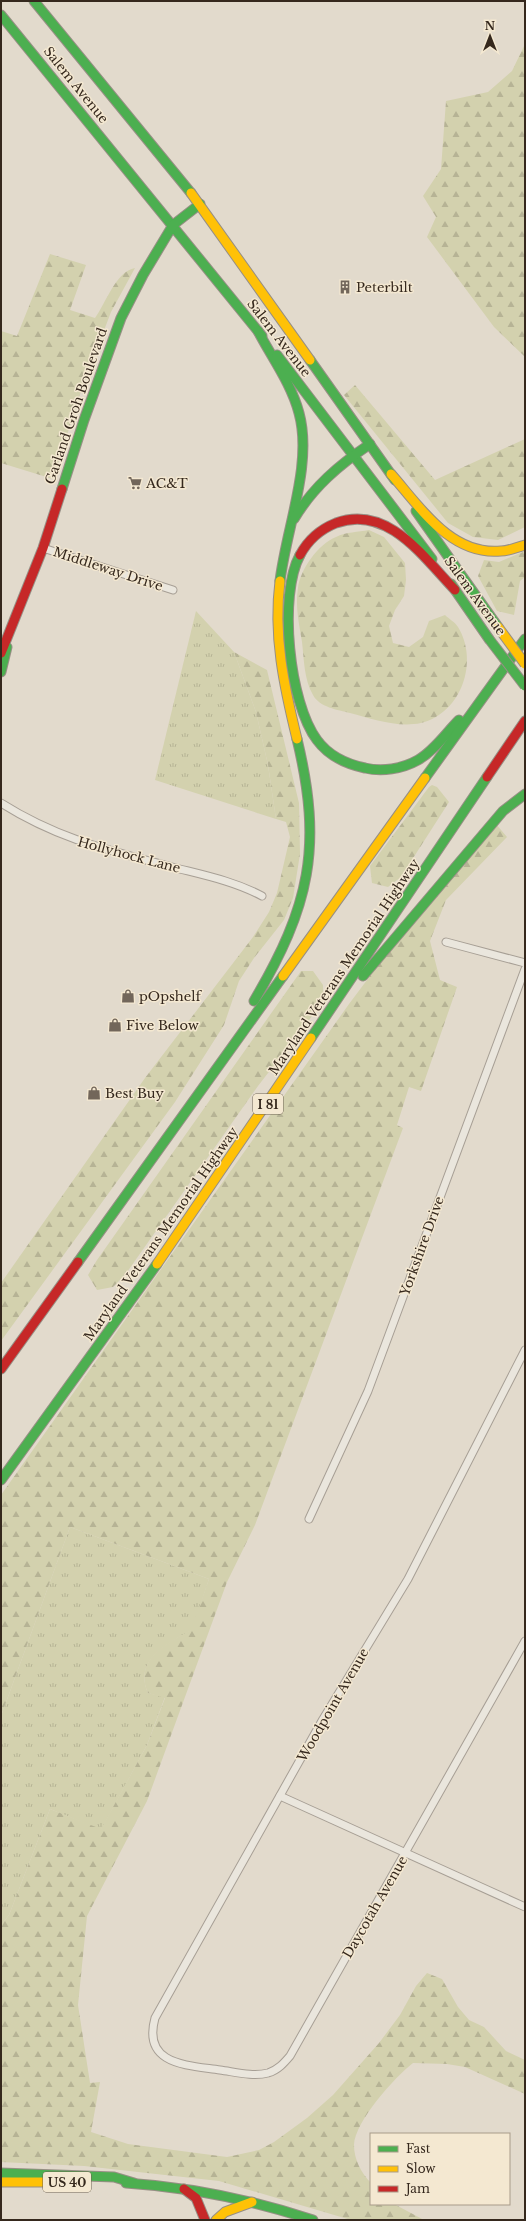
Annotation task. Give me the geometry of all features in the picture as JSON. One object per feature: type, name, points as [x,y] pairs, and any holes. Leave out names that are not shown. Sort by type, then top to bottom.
[{"type":"main road","name":"Salem Avenue","points":[[34,1],[200,204],[525,664]]},
{"type":"main road","name":"Salem Avenue","points":[[1,15],[258,331],[354,455],[525,686]]},
{"type":"main road","name":"Garland Groh Boulevard","points":[[1,653],[43,548],[84,420],[121,318],[143,275],[173,225],[200,204]]},
{"type":"main road","points":[[192,1103],[280,956],[301,909],[306,883],[312,828],[309,797],[281,675],[278,644],[278,594],[302,457],[302,427],[292,396],[258,331]]},
{"type":"main road","points":[[289,530],[313,490],[331,473],[370,444]]},
{"type":"main road","points":[[391,474],[444,533],[470,549],[498,554],[525,545]]},
{"type":"main road","points":[[455,590],[402,536],[373,520],[345,520],[322,530],[310,539],[298,560],[293,573],[289,622],[290,646],[298,696],[311,732],[330,754],[344,763],[376,771],[408,765],[422,757],[437,743],[503,671]]},
{"type":"main road","name":"Garland Groh Boulevard","points":[[1,672],[9,635]]},
{"type":"main road","points":[[1,1369],[387,829],[525,640]]},
{"type":"main road","name":"Maryland Veterans Memorial Highway","points":[[1,1480],[184,1227],[525,721]]},
{"type":"main road","points":[[313,1036],[398,933],[498,816],[513,802],[525,794]]},
{"type":"main road","points":[[1,2173],[114,2177],[134,2183]]},
{"type":"main road","name":"US 40","points":[[1,2182],[134,2183],[184,2189],[252,2202],[313,2220]]},
{"type":"main road","points":[[184,2189],[196,2198],[205,2220]]},
{"type":"main road","points":[[216,2220],[225,2212],[252,2202]]},
{"type":"street","name":"Middleway Drive","points":[[43,548],[173,590]]},
{"type":"street","name":"Hollyhock Lane","points":[[1,804],[26,819],[74,840],[230,882],[262,896]]},
{"type":"street","points":[[446,942],[525,963]]},
{"type":"street","name":"Yorkshire Drive","points":[[309,1519],[368,1391],[525,969]]},
{"type":"street","name":"Woodpoint Avenue","points":[[164,2057],[156,2048],[152,2040],[152,2030],[155,2018],[323,1719],[408,1579],[525,1350]]},
{"type":"street","name":"Daycotah Avenue","points":[[164,2057],[183,2064],[253,2074],[269,2073],[280,2067],[290,2056],[525,1641]]},
{"type":"street","points":[[280,1796],[525,1907]]},
{"type":"green space","points":[[525,44],[525,357],[494,327],[427,237],[436,217],[423,196],[441,169],[446,101],[488,92],[512,71]]},
{"type":"green space","points":[[50,254],[86,265],[70,310],[95,318],[117,281],[128,270],[135,268],[111,312],[81,391],[53,479],[1,463],[1,331],[17,336]]},
{"type":"green space","points":[[355,385],[435,480],[525,439],[525,527],[498,540],[473,537],[448,523],[344,395]]},
{"type":"green space","points":[[369,530],[384,537],[405,563],[406,580],[404,596],[395,610],[389,626],[393,643],[409,647],[423,637],[429,621],[445,615],[457,625],[464,640],[467,655],[463,684],[447,709],[435,717],[421,723],[394,724],[329,707],[316,699],[308,683],[297,608],[299,581],[302,573],[311,558],[329,540],[352,532]]},
{"type":"green space","points":[[525,551],[525,577],[520,581],[514,615],[497,611],[478,576],[484,560],[499,562]]},
{"type":"green space","points":[[196,611],[234,652],[256,712],[268,765],[276,819],[155,780]]},
{"type":"green space","points":[[234,652],[267,670],[299,803],[300,854],[293,898],[284,920],[254,958],[239,981],[224,1025],[175,1102],[1,1341],[1,1283],[145,1078],[253,937],[269,912],[277,893],[290,837],[286,822],[276,819],[268,765],[256,712]]},
{"type":"green space","points":[[432,785],[437,787],[449,802],[401,877],[388,887],[372,883],[370,866]]},
{"type":"green space","points":[[496,824],[507,837],[446,900],[430,941],[440,980],[457,987],[421,1091],[409,1087],[397,1125],[403,1128],[255,1525],[227,1582],[147,1801],[87,1916],[78,2005],[90,2083],[100,2082],[91,2132],[128,2144],[227,2157],[259,2150],[274,2142],[307,2118],[333,2095],[379,2043],[400,2015],[416,1986],[427,1973],[442,1979],[458,2007],[469,2020],[484,2027],[506,2051],[525,2060],[525,2094],[465,2067],[447,2064],[413,2063],[396,2078],[377,2100],[361,2124],[356,2135],[354,2145],[355,2155],[359,2166],[370,2182],[370,2205],[396,2205],[424,2220],[351,2220],[219,2181],[84,2166],[1,2162],[1,1925],[9,1915],[50,1809],[101,1829],[147,1745],[165,1698],[148,1693],[145,1681],[145,1671],[155,1654],[172,1641],[191,1630],[209,1579],[70,1527],[1,1716],[1,1495],[349,1004],[403,932]]},
{"type":"green space","points":[[301,971],[313,971],[323,985],[323,1002],[258,1086],[125,1275],[113,1287],[97,1290],[88,1275],[97,1260]]},
{"type":"green space","points":[[70,1527],[209,1579],[192,1630],[155,1654],[145,1671],[145,1681],[148,1693],[165,1697],[147,1745],[101,1830],[50,1809],[9,1915],[1,1925],[1,1716]]},
{"type":"traffic: fast","points":[[34,1],[191,193]]},
{"type":"traffic: fast","points":[[1,15],[262,336]]},
{"type":"traffic: fast","points":[[62,489],[84,420],[121,318],[143,275],[173,225],[200,204]]},
{"type":"traffic: fast","points":[[258,331],[281,371],[296,402],[302,433],[303,453],[301,475],[280,581]]},
{"type":"traffic: fast","points":[[277,355],[432,559]]},
{"type":"traffic: fast","points":[[310,360],[395,480]]},
{"type":"traffic: fast","points":[[294,519],[301,507],[328,477],[370,444]]},
{"type":"traffic: fast","points":[[416,511],[498,627]]},
{"type":"traffic: fast","points":[[300,555],[293,573],[289,596],[288,621],[290,649],[299,701],[307,723],[321,745],[338,758],[351,764],[378,770],[399,768],[424,756],[435,747],[459,720]]},
{"type":"traffic: fast","points":[[451,584],[489,639]]},
{"type":"traffic: fast","points":[[489,639],[525,686]]},
{"type":"traffic: fast","points":[[425,778],[525,639]]},
{"type":"traffic: fast","points":[[1,672],[7,647]]},
{"type":"traffic: fast","points":[[254,1001],[273,967],[288,935],[299,905],[306,875],[310,844],[309,812],[305,777],[297,739]]},
{"type":"traffic: fast","points":[[311,1038],[487,777]]},
{"type":"traffic: fast","points":[[363,976],[503,811],[525,794]]},
{"type":"traffic: fast","points":[[78,1262],[283,976]]},
{"type":"traffic: fast","points":[[1,1480],[157,1264]]},
{"type":"traffic: fast","points":[[1,2173],[114,2177],[134,2183]]},
{"type":"traffic: fast","points":[[126,2183],[197,2191],[267,2206],[313,2220]]},
{"type":"traffic: slow","points":[[191,193],[310,360]]},
{"type":"traffic: slow","points":[[391,474],[413,501],[438,527],[452,538],[467,546],[483,550],[501,551],[510,550],[525,545]]},
{"type":"traffic: slow","points":[[280,581],[278,621],[281,660],[297,739]]},
{"type":"traffic: slow","points":[[498,627],[525,664]]},
{"type":"traffic: slow","points":[[283,976],[425,778]]},
{"type":"traffic: slow","points":[[157,1264],[311,1038]]},
{"type":"traffic: slow","points":[[1,2182],[76,2182]]},
{"type":"traffic: slow","points":[[216,2220],[225,2212],[252,2202]]},
{"type":"traffic: jam","points":[[1,653],[43,548],[62,489]]},
{"type":"traffic: jam","points":[[300,555],[311,540],[330,525],[355,519],[372,521],[388,527],[403,537],[431,563],[455,590]]},
{"type":"traffic: jam","points":[[487,777],[525,721]]},
{"type":"traffic: jam","points":[[1,1369],[78,1262]]},
{"type":"traffic: jam","points":[[184,2189],[196,2198],[205,2220]]},
{"type":"place","name":"Peterbilt","points":[[345,287]]},
{"type":"place","name":"AC&T","points":[[135,483]]},
{"type":"place","name":"pOpshelf","points":[[128,996]]},
{"type":"place","name":"Five Below","points":[[115,1025]]},
{"type":"place","name":"Best Buy","points":[[94,1093]]}]
